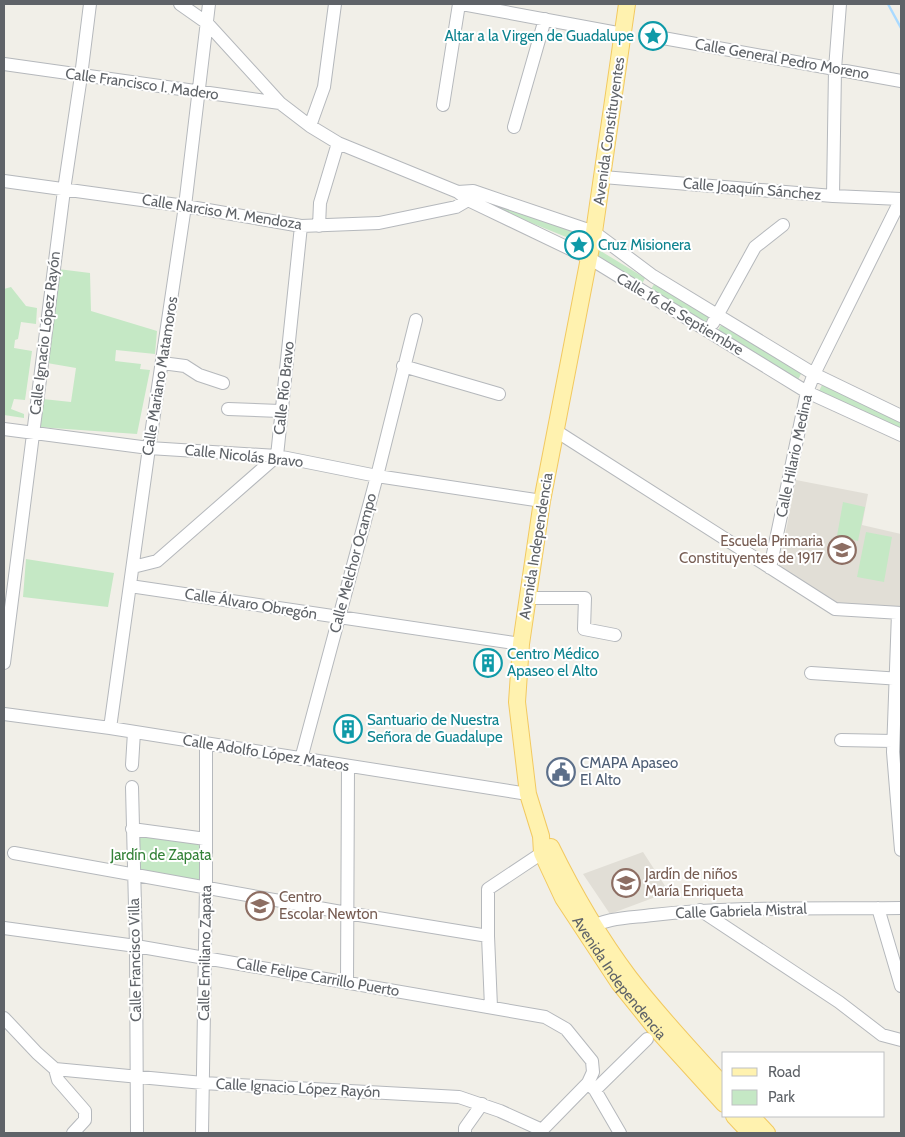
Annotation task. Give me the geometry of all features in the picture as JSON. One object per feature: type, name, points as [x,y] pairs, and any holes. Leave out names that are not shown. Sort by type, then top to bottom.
[{"type":"main road","name":"Avenida Constituyentes","points":[[590,258],[627,4]]},
{"type":"main road","name":"Avenida Independencia","points":[[590,258],[542,501],[521,644],[518,702],[528,794],[545,845],[574,892],[589,928],[618,983],[643,1014],[722,1102]]},
{"type":"main road","name":"Avenida Independencia","points":[[589,928],[665,1021],[722,1084]]},
{"type":"main road","points":[[735,1117],[750,1133]]},
{"type":"main road","points":[[752,1117],[767,1133]]},
{"type":"street","name":"Calle Ignacio López Rayón","points":[[4,662],[32,433],[90,4]]},
{"type":"street","name":"Calle 16 de Septiembre","points":[[180,4],[207,23],[280,103],[310,126],[338,143],[466,194],[594,232],[653,276],[814,374],[901,416]]},
{"type":"street","name":"Calle Mariano Matamoros","points":[[110,728],[149,448],[186,206],[209,4]]},
{"type":"street","points":[[310,126],[324,87],[335,4]]},
{"type":"street","points":[[443,105],[460,4],[623,34]]},
{"type":"street","points":[[833,196],[835,68],[840,4]]},
{"type":"street","points":[[514,126],[545,19]]},
{"type":"street","name":"Calle General Pedro Moreno","points":[[663,38],[901,81]]},
{"type":"street","name":"Calle Francisco I. Madero","points":[[4,64],[280,103]]},
{"type":"street","points":[[319,226],[320,203],[338,143]]},
{"type":"street","name":"Calle Joaquín Sánchez","points":[[603,177],[833,196],[901,199]]},
{"type":"street","name":"Calle Narciso M. Mendoza","points":[[4,181],[186,206],[301,226],[379,223],[456,208],[466,194]]},
{"type":"street","name":"Calle 16 de Septiembre","points":[[466,194],[590,258],[807,392],[901,435]]},
{"type":"street","name":"Calle Hilario Medina","points":[[770,568],[807,392],[814,374],[901,199]]},
{"type":"street","points":[[708,331],[755,246],[783,225]]},
{"type":"street","name":"Calle Río Bravo","points":[[133,568],[157,561],[277,456],[280,412],[301,226]]},
{"type":"street","points":[[643,292],[653,276]]},
{"type":"street","name":"Calle Melchor Ocampo","points":[[301,759],[377,476],[416,320]]},
{"type":"street","points":[[162,363],[185,366],[199,375],[223,382]]},
{"type":"street","points":[[403,366],[499,394]]},
{"type":"street","points":[[228,409],[280,412]]},
{"type":"street","name":"Calle Nicolás Bravo","points":[[4,429],[149,448],[277,456],[377,476],[542,501]]},
{"type":"street","points":[[556,431],[835,609],[900,613],[896,748],[901,850]]},
{"type":"street","name":"Calle Álvaro Obregón","points":[[130,586],[521,644]]},
{"type":"street","points":[[527,598],[585,598],[584,629],[615,635]]},
{"type":"street","points":[[811,673],[898,679]]},
{"type":"street","name":"Calle Adolfo López Mateos","points":[[4,714],[110,728],[528,794]]},
{"type":"street","points":[[132,765],[134,732]]},
{"type":"street","points":[[841,740],[896,748]]},
{"type":"street","name":"Calle Emiliano Zapata","points":[[202,1133],[206,743]]},
{"type":"street","points":[[347,983],[348,766]]},
{"type":"street","name":"Calle Francisco Villa","points":[[132,787],[136,946],[137,1133]]},
{"type":"street","points":[[132,829],[206,839]]},
{"type":"street","points":[[491,1007],[488,889],[545,845]]},
{"type":"street","points":[[14,852],[347,913],[488,936]]},
{"type":"street","points":[[878,908],[901,986]]},
{"type":"street","name":"Calle Gabriela Mistral","points":[[589,928],[614,920],[700,910],[901,908]]},
{"type":"street","points":[[700,910],[839,1002],[882,1035],[901,1040]]},
{"type":"street","name":"Calle Felipe Carrillo Puerto","points":[[4,928],[136,946],[545,1017],[566,1029],[592,1061],[591,1086]]},
{"type":"street","points":[[4,1018],[55,1069],[58,1080],[85,1111],[85,1120],[74,1133]]},
{"type":"street","name":"Calle Ignacio López Rayón","points":[[55,1069],[203,1082],[459,1097],[482,1104],[542,1132],[591,1086],[646,1039]]},
{"type":"street","points":[[591,1086],[620,1133]]},
{"type":"street","points":[[465,1133],[465,1128],[482,1104]]},
{"type":"shaded area","name":"Escuela Primaria Constituyentes de 1917","points":[[796,480],[868,494],[862,525],[901,534],[901,607],[837,604],[779,566]]},
{"type":"shaded area","name":"Jardín de niños María Enriqueta","points":[[643,852],[669,892],[610,914],[583,874]]},
{"type":"green space","points":[[484,200],[589,236],[586,245],[487,205]]},
{"type":"green space","points":[[599,250],[645,278],[642,284],[595,257]]},
{"type":"green space","points":[[58,269],[90,273],[91,311],[157,331],[155,354],[116,350],[115,361],[141,364],[140,369],[150,370],[137,434],[38,427],[43,399],[71,402],[76,368],[47,363]]},
{"type":"green space","points":[[655,283],[709,316],[705,323],[651,289]]},
{"type":"green space","points":[[11,287],[26,306],[37,308],[36,324],[21,322],[18,339],[15,340],[14,348],[32,351],[25,400],[14,399],[11,409],[24,414],[24,418],[4,415],[4,289]]},
{"type":"green space","points":[[721,325],[802,372],[798,380],[718,330]]},
{"type":"green space","points":[[822,385],[901,420],[900,430],[818,393]]},
{"type":"green space","points":[[843,502],[865,507],[858,541],[837,536]]},
{"type":"green space","points":[[866,532],[892,537],[884,582],[857,577]]},
{"type":"green space","points":[[26,559],[114,573],[108,607],[23,597]]},
{"type":"green space","name":"Jardín de Zapata","points":[[137,831],[203,841],[205,881],[137,872]]},
{"type":"waterway","points":[[888,4],[901,28]]},
{"type":"place","name":"Altar a la Virgen de Guadalupe","points":[[653,36]]},
{"type":"place","name":"Cruz Misionera","points":[[579,245]]},
{"type":"place","name":"Escuela Primaria Constituyentes de 1917","points":[[842,550]]},
{"type":"place","name":"Centro Médico Apaseo el Alto","points":[[488,663]]},
{"type":"place","name":"Santuario de Nuestra Señora de Guadalupe","points":[[348,729]]},
{"type":"place","name":"CMAPA Apaseo El Alto","points":[[561,772]]},
{"type":"place","name":"Jardín de niños María Enriqueta","points":[[626,883]]},
{"type":"place","name":"Centro Escolar Newton","points":[[260,906]]}]
